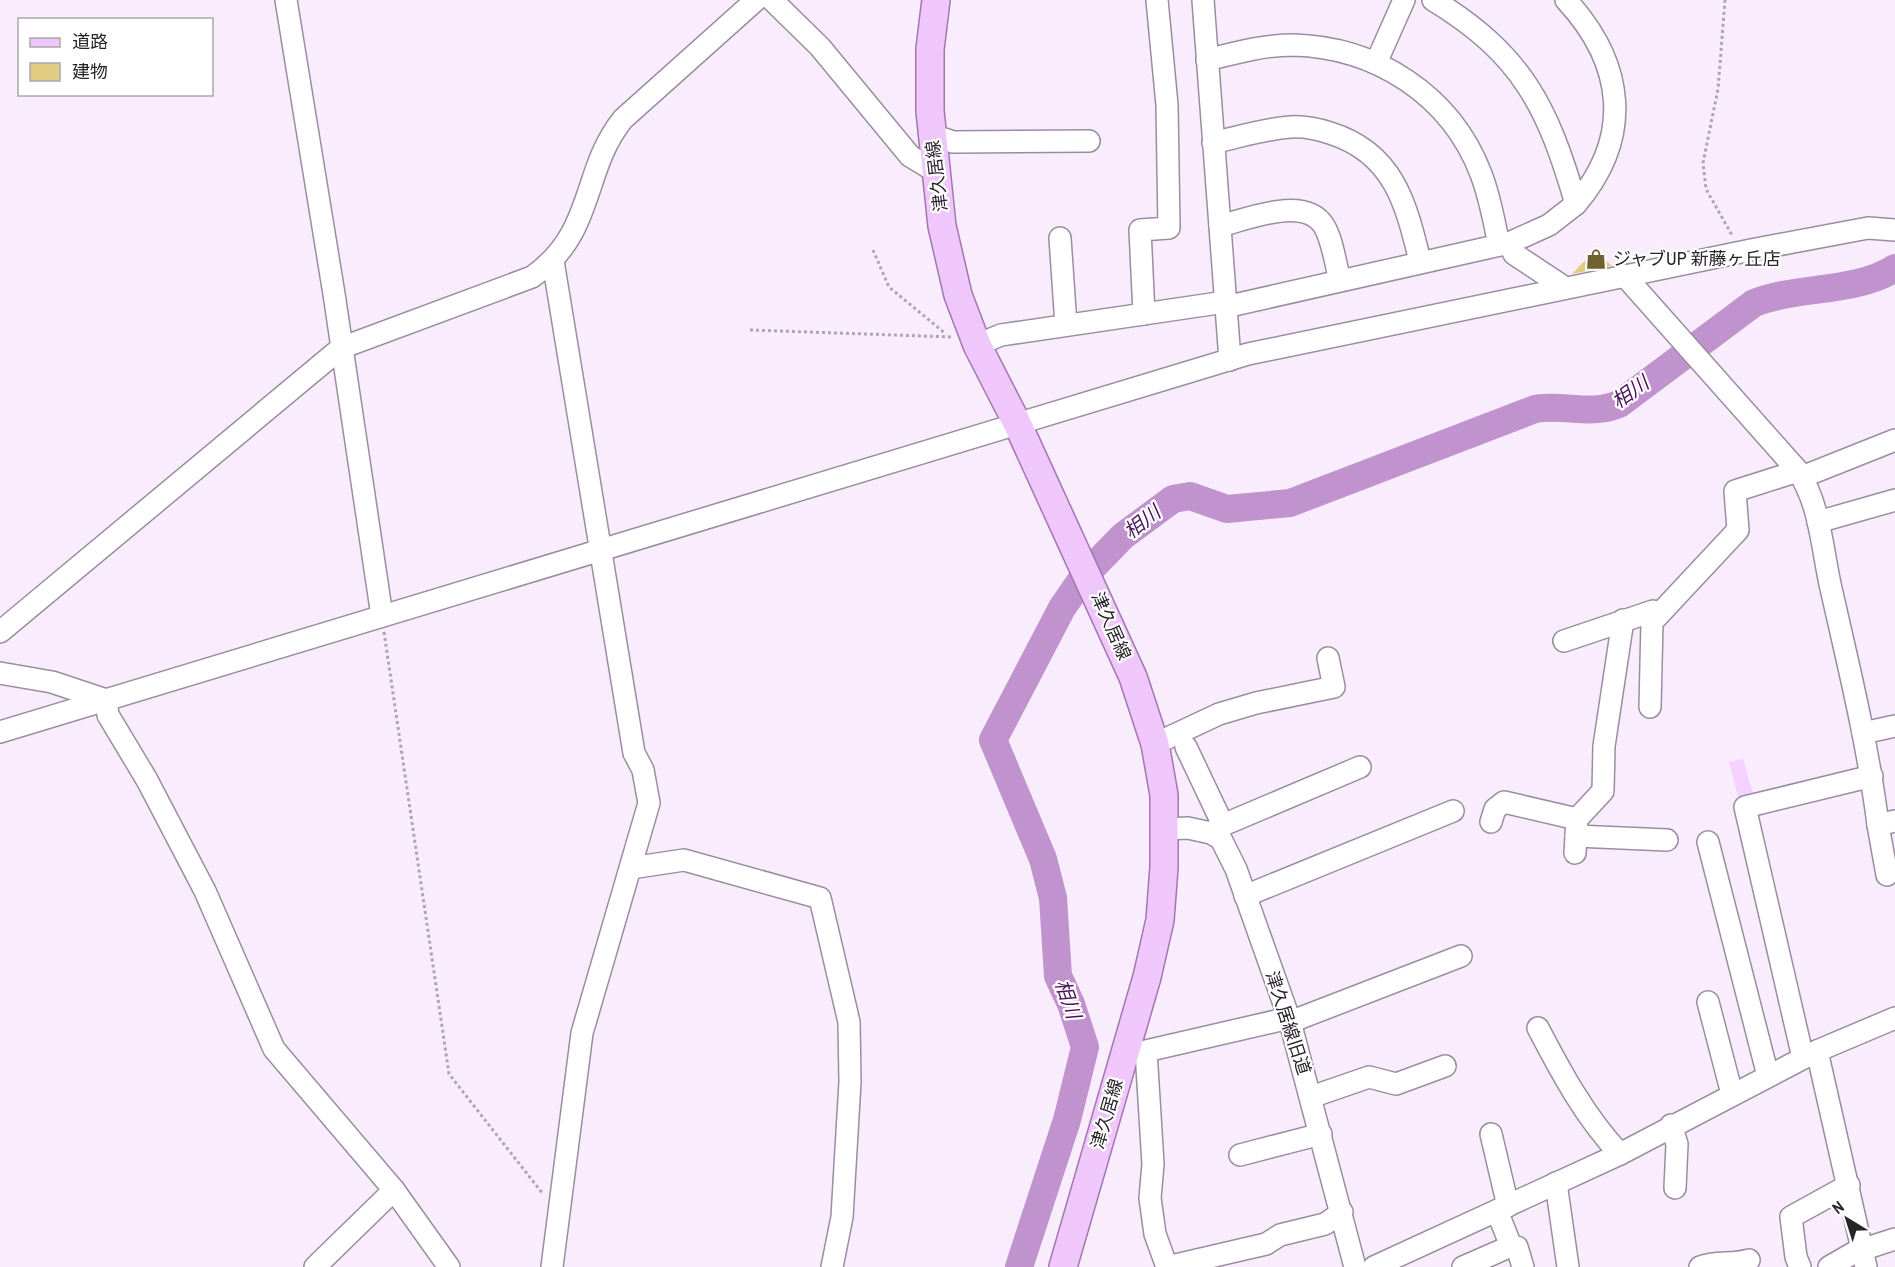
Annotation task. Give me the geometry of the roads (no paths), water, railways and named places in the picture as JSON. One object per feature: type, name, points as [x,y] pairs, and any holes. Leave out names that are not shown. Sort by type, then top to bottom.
[{"type":"main road","name":"津久居線","points":[[936,0],[929,82],[932,135],[948,257],[977,345],[1018,425],[1133,677],[1155,744],[1164,795],[1166,829],[1160,920],[1137,1048],[1063,1267]]},
{"type":"street","points":[[286,0],[382,616]]},
{"type":"street","points":[[0,632],[341,348],[532,278],[553,261],[584,211],[606,143],[623,119],[756,0]]},
{"type":"street","points":[[772,0],[820,46],[910,156],[938,173]]},
{"type":"street","points":[[1144,314],[1140,230],[1169,228],[1167,105],[1157,0]]},
{"type":"street","points":[[1203,0],[1230,360]]},
{"type":"street","points":[[1376,63],[1404,0]]},
{"type":"street","points":[[1433,0],[1482,33],[1526,83],[1552,129],[1576,204]]},
{"type":"street","points":[[977,345],[1001,335],[1144,314],[1225,305],[1504,244],[1549,225],[1576,204],[1594,183],[1605,161],[1613,133],[1616,108],[1611,75],[1603,53],[1587,25],[1566,0]]},
{"type":"street","points":[[1207,60],[1291,45],[1347,52],[1376,63],[1423,92],[1459,133],[1482,175],[1504,244],[1514,254],[1564,287]]},
{"type":"street","points":[[1213,143],[1291,127],[1323,131],[1360,147],[1385,169],[1398,188],[1409,217],[1420,261]]},
{"type":"street","points":[[932,135],[953,142],[1089,141]]},
{"type":"street","points":[[1220,226],[1294,209],[1311,213],[1321,221],[1327,232],[1340,280]]},
{"type":"street","points":[[0,732],[1230,360],[1564,287],[1741,252],[1868,228],[1895,230]]},
{"type":"street","points":[[1060,238],[1066,326]]},
{"type":"street","points":[[552,1267],[582,1033],[649,803],[648,788],[634,753],[553,261]]},
{"type":"street","points":[[1624,275],[1800,474],[1818,522],[1872,776],[1886,823],[1887,875]]},
{"type":"street","points":[[1650,707],[1652,622],[1738,530],[1735,492],[1800,474],[1895,440]]},
{"type":"street","points":[[1818,522],[1895,500]]},
{"type":"street","points":[[1564,641],[1653,611],[1660,613]]},
{"type":"street","points":[[1576,836],[1603,791],[1604,746],[1623,620]]},
{"type":"street","points":[[1155,744],[1219,714],[1256,703],[1334,687],[1328,658]]},
{"type":"street","points":[[0,673],[52,682],[106,700]]},
{"type":"street","points":[[106,700],[108,715],[142,772],[205,891],[274,1049],[394,1190],[449,1267]]},
{"type":"street","points":[[1863,734],[1895,726]]},
{"type":"street","name":"津久居線旧道","points":[[1186,747],[1221,839],[1229,852],[1289,1020],[1355,1267]]},
{"type":"street","points":[[1166,829],[1217,829],[1360,767]]},
{"type":"street","points":[[1864,1258],[1849,1185],[1810,1054],[1745,807],[1872,776]]},
{"type":"street","points":[[1491,822],[1495,809],[1504,802],[1576,836],[1667,840]]},
{"type":"street","points":[[1245,896],[1453,812]]},
{"type":"street","points":[[1708,842],[1768,1076]]},
{"type":"street","points":[[631,868],[684,860],[820,898],[849,1022],[850,1082],[842,1217],[832,1267]]},
{"type":"street","points":[[1342,1212],[1325,1224],[1280,1234],[1266,1244],[1167,1267],[1155,1234],[1150,1198],[1153,1164],[1137,1048],[1289,1020],[1461,956]]},
{"type":"street","points":[[1708,1002],[1732,1094]]},
{"type":"street","points":[[1374,1267],[1620,1154],[1671,1125],[1810,1054],[1895,1018]]},
{"type":"street","points":[[1538,1028],[1567,1082],[1605,1138],[1620,1154]]},
{"type":"street","points":[[1311,1097],[1369,1077],[1396,1084],[1446,1066]]},
{"type":"street","points":[[1671,1125],[1677,1144],[1675,1188]]},
{"type":"street","points":[[1240,1155],[1321,1134]]},
{"type":"street","points":[[1491,1134],[1511,1246]]},
{"type":"street","points":[[1556,1183],[1569,1267]]},
{"type":"street","points":[[1800,1267],[1793,1239],[1791,1217],[1849,1185]]},
{"type":"street","points":[[315,1267],[394,1190]]},
{"type":"street","points":[[1829,1267],[1864,1258],[1895,1239]]},
{"type":"street","points":[[1463,1267],[1511,1246],[1517,1247],[1523,1267]]},
{"type":"street","points":[[1700,1267],[1708,1264],[1737,1264],[1749,1260]]},
{"type":"waterway","name":"相川","points":[[1019,1267],[1067,1120],[1085,1047],[1071,1004],[1058,976],[1053,898],[1043,859],[993,740],[1062,608],[1084,576],[1123,536],[1173,499],[1190,496],[1227,509],[1290,503],[1535,409],[1588,410],[1619,404],[1754,303],[1789,294],[1863,282],[1895,268]]},
{"type":"place","name":"ジャブUP 新藤ヶ丘店","points":[[1596,259]]}]
